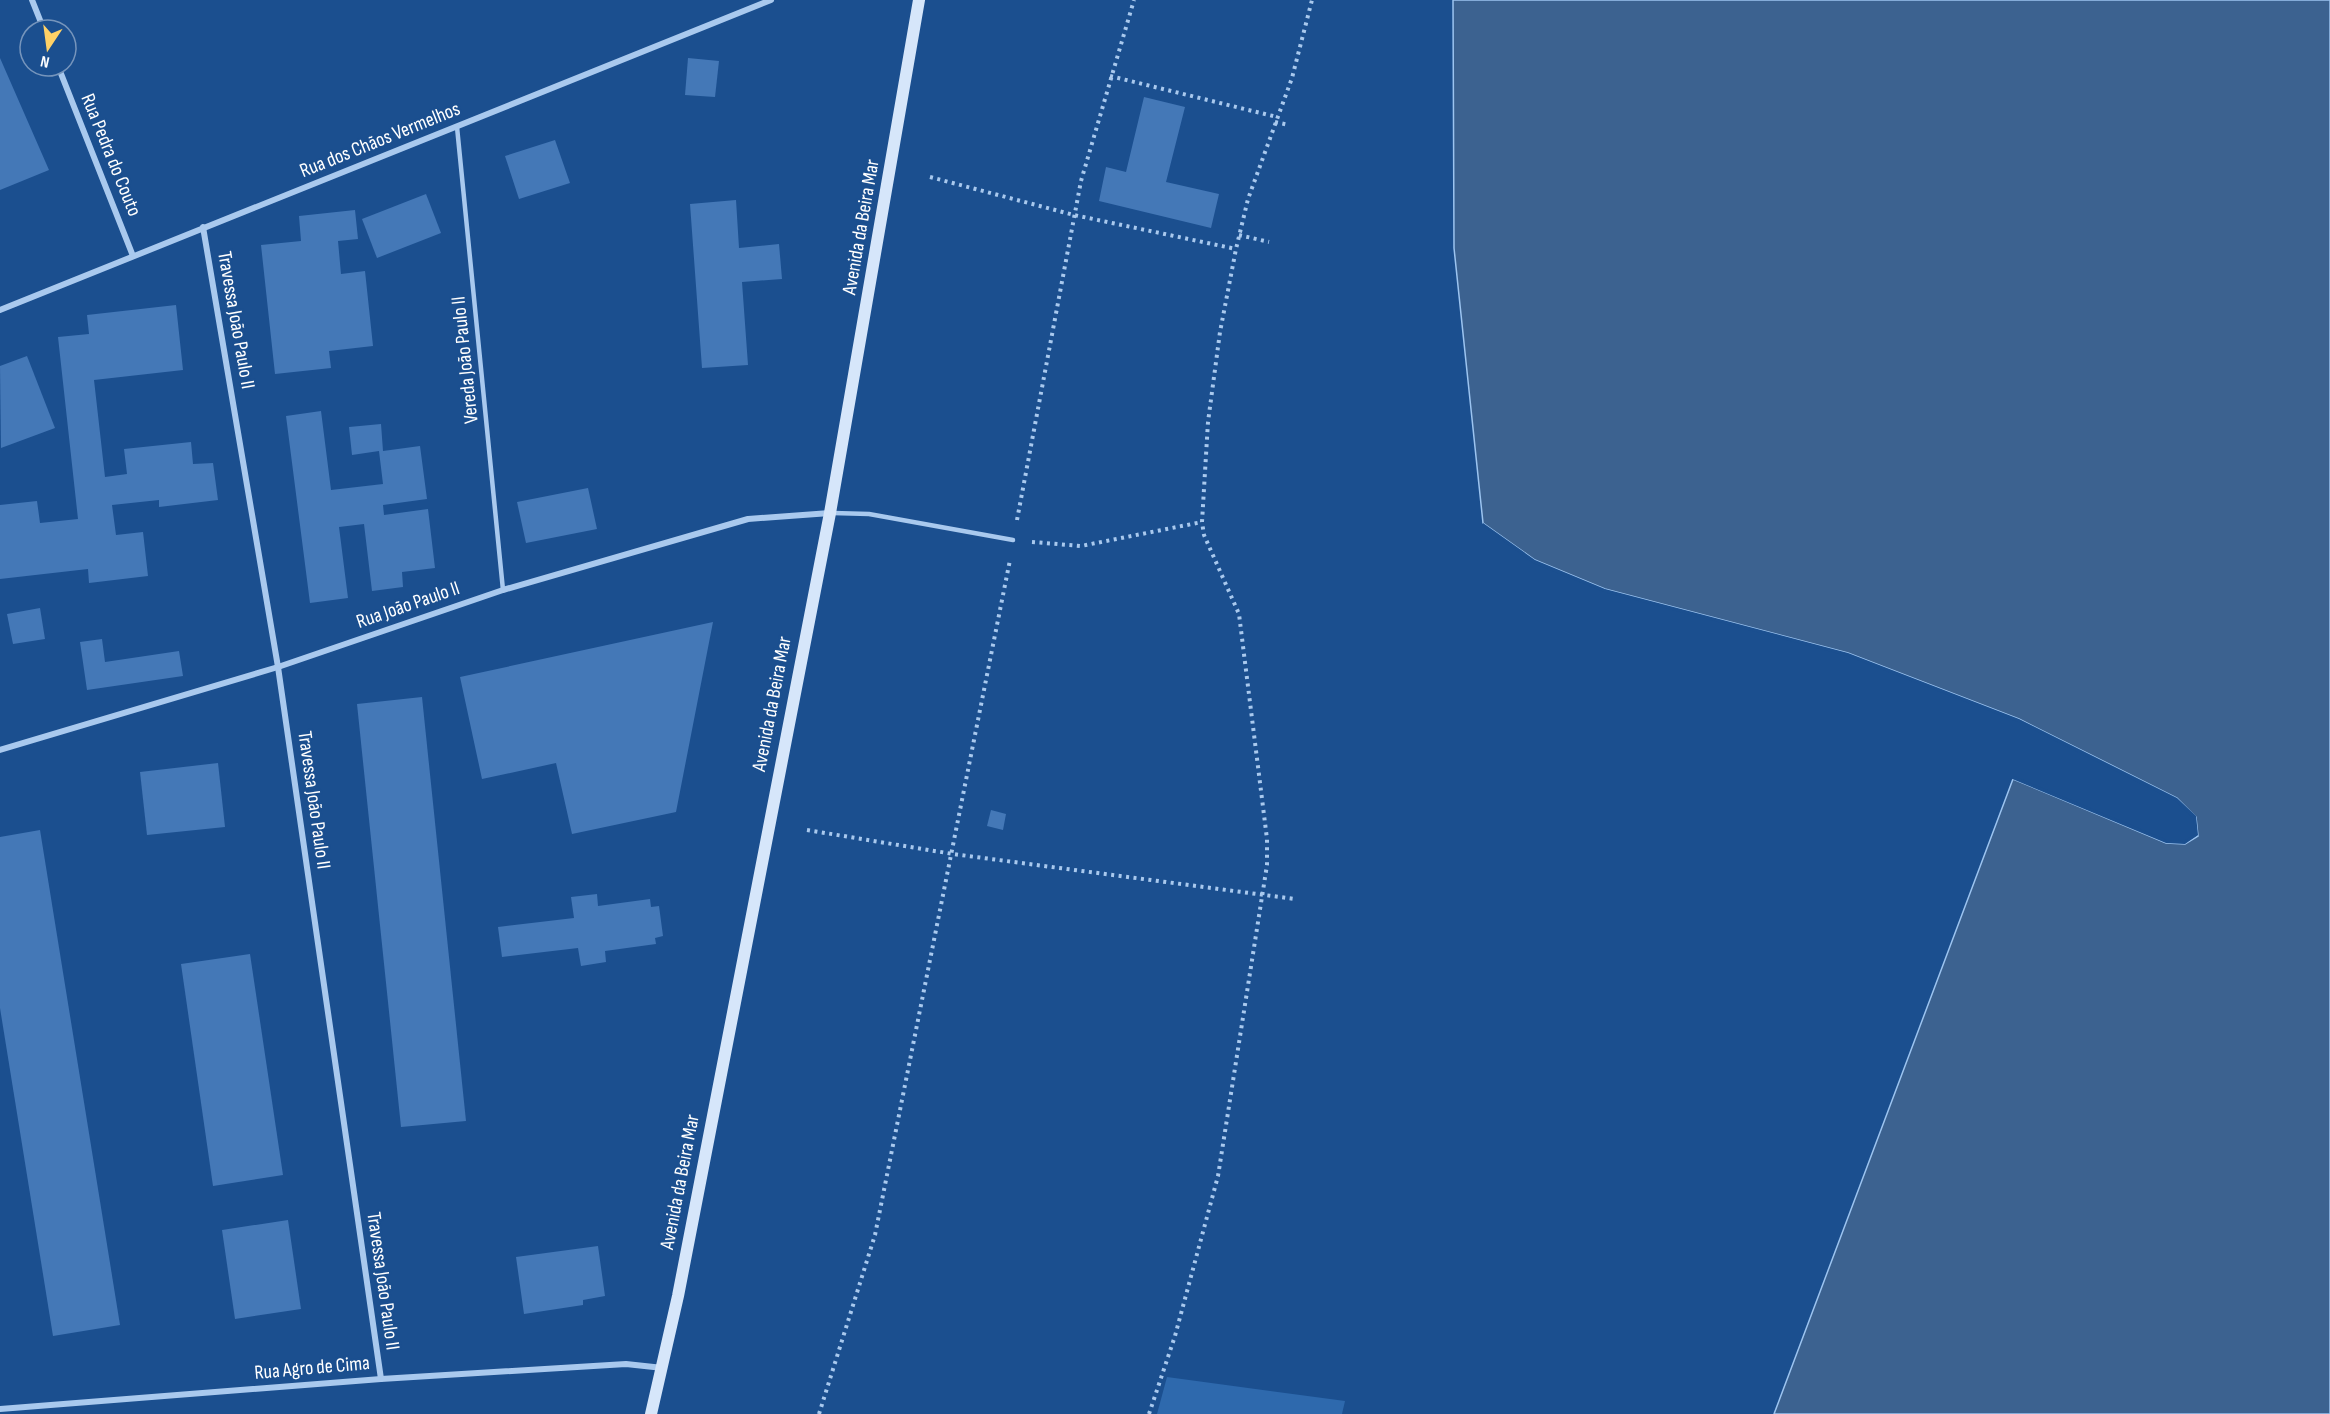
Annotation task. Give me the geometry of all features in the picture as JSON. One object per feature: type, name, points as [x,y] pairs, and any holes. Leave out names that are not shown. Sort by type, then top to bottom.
[{"type":"main road","name":"Avenida da Beira Mar","points":[[651,1414],[663,1369],[831,513],[919,0]]},
{"type":"street","points":[[32,0],[39,18]]},
{"type":"street","name":"Rua dos Chãos Vermelhos","points":[[0,310],[771,0]]},
{"type":"street","name":"Rua Pedra do Couto","points":[[63,78],[133,256]]},
{"type":"street","name":"Travessa João Paulo II","points":[[203,227],[278,667],[381,1379]]},
{"type":"street","name":"Rua João Paulo II","points":[[0,750],[278,667],[503,590],[748,519],[831,513]]},
{"type":"street","name":"Rua Agro de Cima","points":[[0,1409],[381,1379],[626,1364],[663,1369]]},
{"type":"lane","name":"Vereda João Paulo II","points":[[457,127],[503,590]]},
{"type":"lane","points":[[831,513],[868,514],[1014,540]]},
{"type":"path","points":[[1074,215],[1110,76],[1134,0]]},
{"type":"path","points":[[1149,1414],[1176,1336],[1218,1176],[1267,864],[1267,839],[1239,614],[1204,535],[1202,522],[1208,422],[1220,332],[1248,199],[1292,78],[1312,0]]},
{"type":"path","points":[[1110,76],[1289,125]]},
{"type":"path","points":[[930,177],[1074,215],[1236,249]]},
{"type":"path","points":[[1239,236],[1269,242]]},
{"type":"path","points":[[1014,540],[1081,546],[1202,522]]},
{"type":"path","points":[[807,830],[952,854],[1262,892],[1295,899]]},
{"type":"path","points":[[819,1414],[875,1235],[952,854]]},
{"type":"shaded area","points":[[1453,0],[2330,0],[2330,1414],[1774,1414],[2013,779],[2166,843],[2185,844],[2198,836],[2196,817],[2177,798],[2019,719],[1848,653],[1605,589],[1535,560],[1483,523],[1454,248]]},
{"type":"shaded area","points":[[1167,1377],[1345,1401],[1342,1414],[1157,1414]]},
{"type":"pier","points":[[1483,523],[1535,560],[1605,589],[1848,653],[2019,719],[2177,798],[2196,816],[2198,835],[2185,844],[2166,843],[2010,778],[2014,776],[2167,840],[2184,841],[2195,834],[2193,818],[2175,801],[2018,722],[1847,656],[1604,592],[1533,563],[1482,525]]},
{"type":"building","points":[[0,58],[49,170],[0,190]]},
{"type":"building","points":[[688,58],[719,61],[715,97],[685,95]]},
{"type":"building","points":[[1144,97],[1185,107],[1166,182],[1219,194],[1211,228],[1099,201],[1106,167],[1126,172]]},
{"type":"building","points":[[555,140],[570,183],[519,199],[505,156]]},
{"type":"building","points":[[426,194],[441,233],[377,258],[362,219]]},
{"type":"building","points":[[736,200],[739,248],[779,244],[782,279],[742,282],[748,365],[702,368],[690,204]]},
{"type":"building","points":[[355,210],[358,239],[338,241],[341,274],[365,271],[373,346],[329,351],[331,368],[275,374],[261,245],[301,241],[299,216]]},
{"type":"building","points":[[176,305],[183,370],[94,380],[105,477],[127,474],[124,449],[191,442],[193,464],[213,463],[218,500],[159,507],[159,500],[112,505],[116,535],[143,532],[148,576],[89,583],[88,569],[0,579],[0,505],[37,501],[40,523],[78,519],[58,337],[89,334],[87,315]]},
{"type":"building","points":[[27,356],[55,428],[1,448],[0,366]]},
{"type":"building","points":[[321,411],[331,490],[383,484],[379,451],[352,455],[349,427],[381,424],[383,451],[420,446],[427,499],[383,505],[384,515],[428,509],[435,568],[402,572],[403,587],[372,591],[364,524],[339,527],[348,598],[310,603],[286,416]]},
{"type":"building","points":[[588,488],[597,529],[526,543],[517,502]]},
{"type":"building","points":[[40,608],[45,639],[13,644],[7,614]]},
{"type":"building","points":[[713,622],[676,812],[572,834],[556,763],[482,779],[460,677]]},
{"type":"building","points":[[102,639],[105,662],[179,651],[183,676],[87,690],[80,642]]},
{"type":"building","points":[[422,697],[466,1121],[401,1127],[357,704]]},
{"type":"building","points":[[218,763],[225,827],[147,835],[140,772]]},
{"type":"building","points":[[991,810],[1006,814],[1003,830],[987,826]]},
{"type":"building","points":[[40,830],[120,1325],[53,1336],[0,1008],[0,837]]},
{"type":"building","points":[[597,894],[598,906],[650,899],[651,907],[659,906],[663,936],[655,938],[656,944],[605,951],[606,962],[581,966],[578,948],[502,957],[498,927],[574,918],[571,897]]},
{"type":"building","points":[[250,954],[283,1175],[213,1186],[181,964]]},
{"type":"building","points":[[288,1220],[301,1309],[235,1319],[222,1230]]},
{"type":"building","points":[[598,1246],[605,1296],[583,1300],[583,1305],[524,1314],[516,1257]]}]
